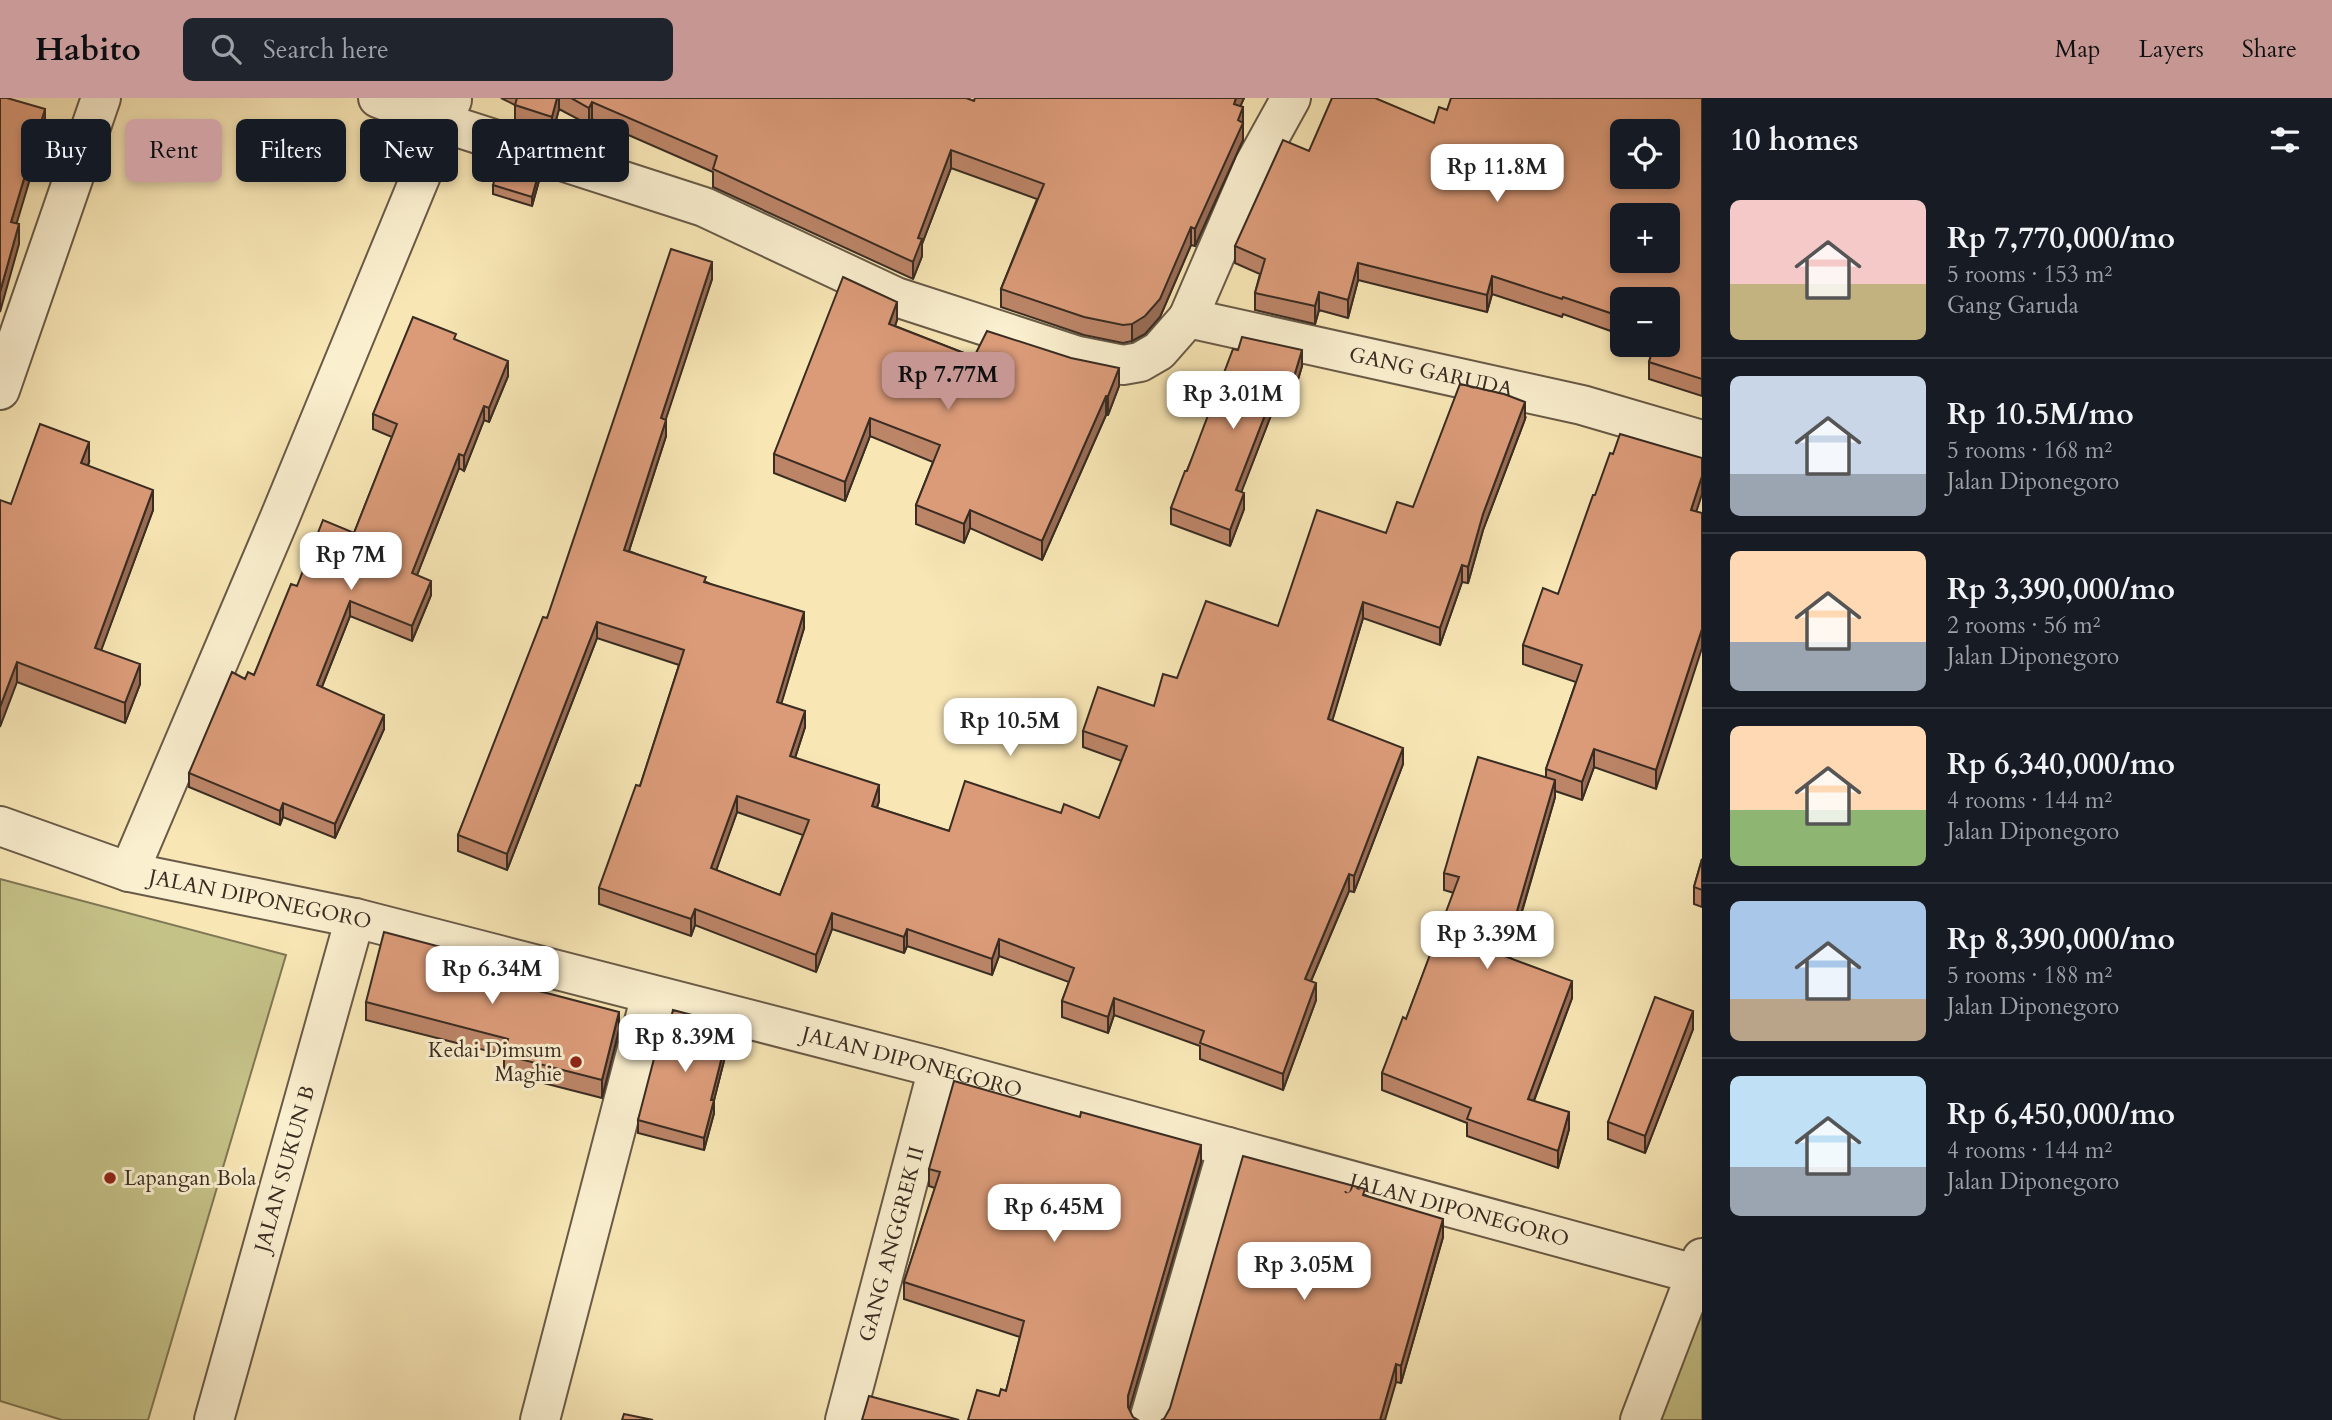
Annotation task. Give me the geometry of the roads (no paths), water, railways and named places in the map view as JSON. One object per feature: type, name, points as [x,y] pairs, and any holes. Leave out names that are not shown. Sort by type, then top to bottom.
[{"type":"street","points":[[0,390],[101,98]]},
{"type":"street","points":[[378,98],[449,110],[704,207],[896,296],[1078,356],[1123,365],[1140,362],[1159,351],[1188,318],[1254,165],[1291,98]]},
{"type":"street","points":[[129,872],[449,110]]},
{"type":"street","name":"GANG GARUDA","points":[[1188,318],[1582,405],[1702,440]]},
{"type":"street","name":"JALAN DIPONEGORO","points":[[0,826],[129,872],[355,918],[1700,1269]]},
{"type":"street","name":"JALAN SUKUN B","points":[[214,1420],[355,918]]},
{"type":"street","points":[[540,1420],[651,995]]},
{"type":"street","name":"GANG ANGGREK II","points":[[845,1420],[937,1068]]},
{"type":"street","points":[[1149,1420],[1228,1147]]},
{"type":"street","points":[[1640,1420],[1700,1269]]},
{"type":"place","name":"Kedai Dimsum Maghie","points":[[576,1062]]},
{"type":"place","name":"Lapangan Bola","points":[[110,1178]]}]
